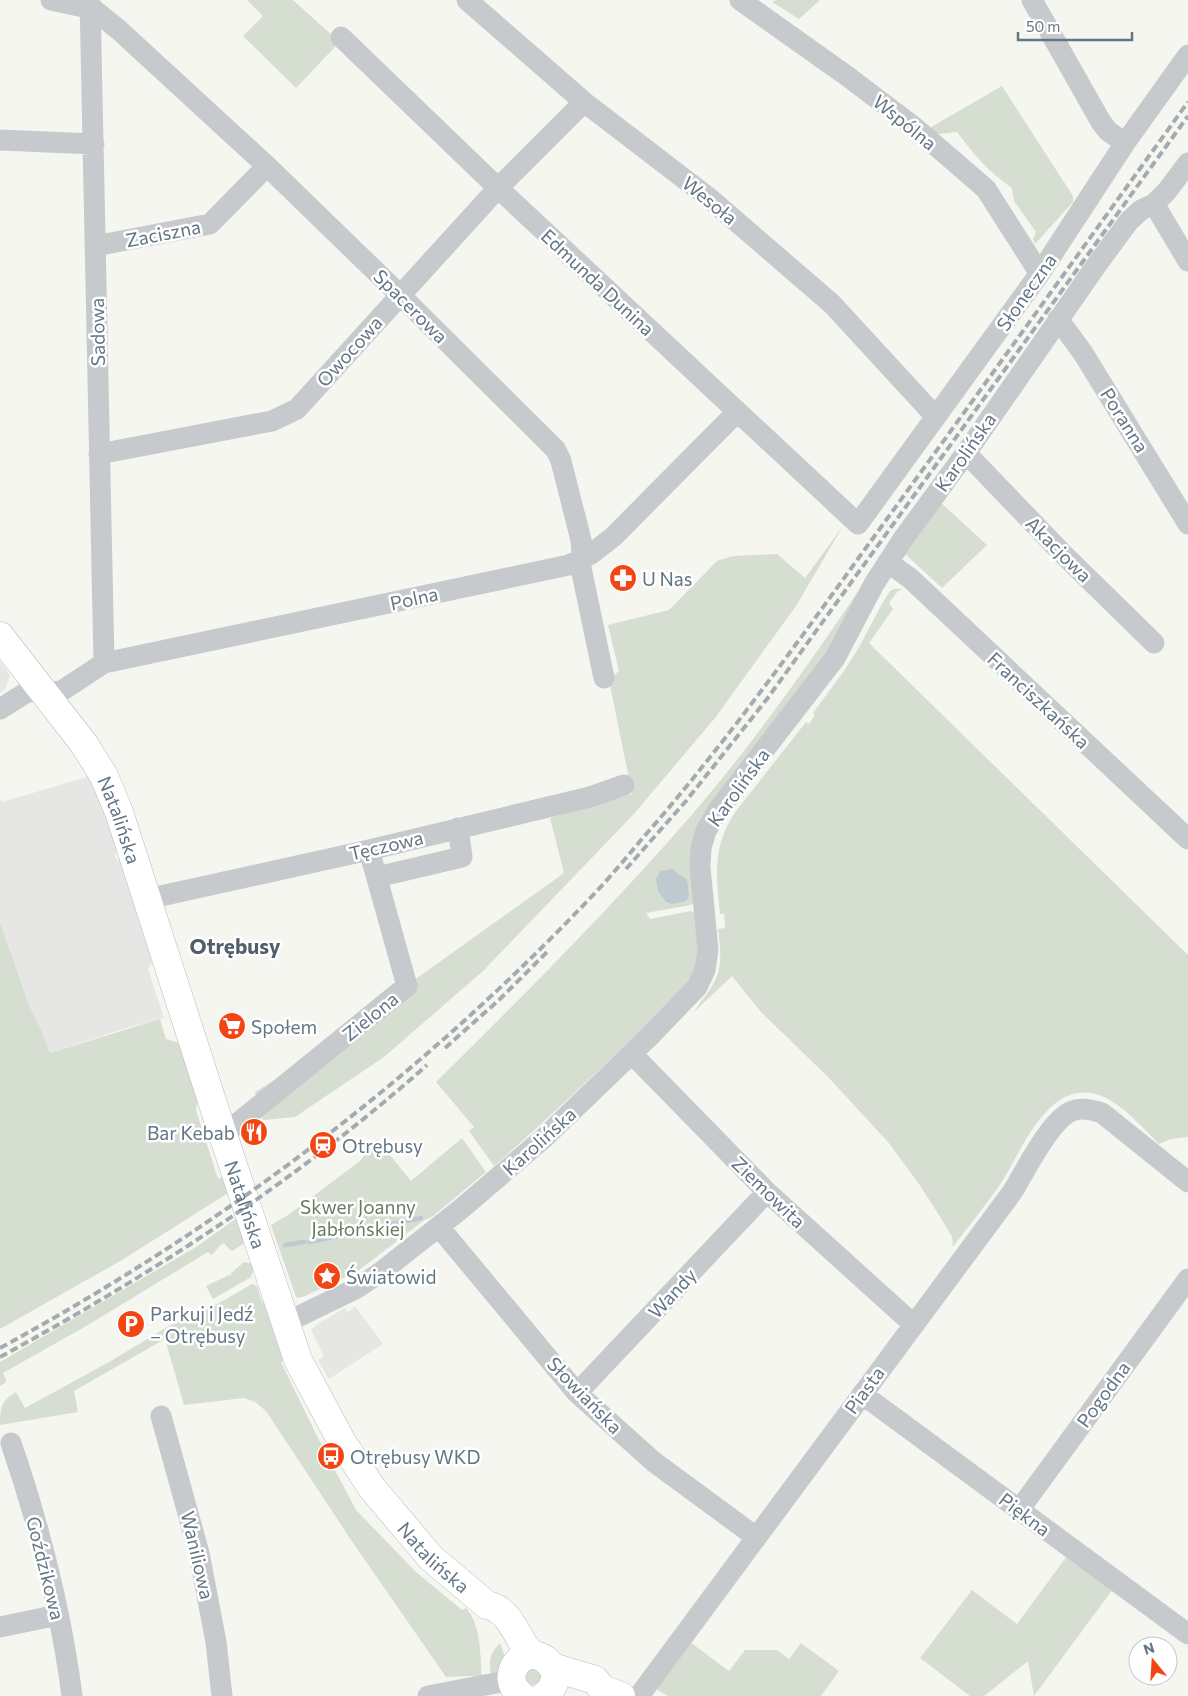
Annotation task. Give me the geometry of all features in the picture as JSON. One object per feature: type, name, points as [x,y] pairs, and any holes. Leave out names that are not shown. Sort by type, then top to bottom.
[{"type":"main road","name":"Natalińska","points":[[0,636],[84,744],[104,776],[119,812],[284,1323],[298,1360],[342,1442],[372,1488],[431,1558],[487,1605],[496,1607],[504,1614],[526,1648],[530,1683]]},
{"type":"main road","points":[[530,1683],[595,1680],[611,1692]]},
{"type":"street","points":[[51,0],[90,4]]},
{"type":"street","name":"Wesoła","points":[[467,0],[584,102],[708,197],[832,304],[936,417]]},
{"type":"street","name":"Wspólna","points":[[740,0],[847,76],[906,121],[986,189],[1040,273]]},
{"type":"street","points":[[1032,0],[1101,122],[1108,131],[1125,143]]},
{"type":"street","name":"Sadowa","points":[[90,4],[104,663]]},
{"type":"street","name":"Spacerowa","points":[[90,4],[266,166],[399,294],[556,450],[561,460],[580,540],[581,568],[604,678]]},
{"type":"street","name":"Edmunda Dunina","points":[[341,37],[498,188],[858,524]]},
{"type":"street","name":"Słoneczna","points":[[858,524],[1040,273],[1125,143],[1188,54]]},
{"type":"street","name":"Owocowa","points":[[99,454],[272,421],[297,409],[399,294],[498,188],[584,102]]},
{"type":"street","points":[[0,140],[94,144]]},
{"type":"street","name":"Karolińska","points":[[284,1323],[357,1288],[439,1226],[544,1138],[632,1054],[694,991],[704,976],[708,944],[700,862],[704,838],[718,810],[835,658],[874,584],[903,539],[966,453],[1058,319],[1129,221],[1141,210],[1154,204],[1188,164]]},
{"type":"street","name":"Zaciszna","points":[[96,246],[210,224],[266,166]]},
{"type":"street","points":[[1154,204],[1188,261]]},
{"type":"street","name":"Poranna","points":[[1058,319],[1083,353],[1188,524]]},
{"type":"street","name":"Polna","points":[[0,709],[27,692],[55,692],[67,688],[104,663],[560,568],[582,559],[601,548],[613,538],[737,412]]},
{"type":"street","name":"Akacjowa","points":[[966,453],[1064,555],[1154,644]]},
{"type":"street","name":"Franciszkańska","points":[[888,562],[911,579],[1188,839]]},
{"type":"street","name":"Tęczowa","points":[[147,899],[369,850],[590,797],[624,785]]},
{"type":"street","points":[[377,877],[462,857],[458,828]]},
{"type":"street","name":"Zielona","points":[[223,1135],[407,986],[369,850]]},
{"type":"street","name":"Ziemowita","points":[[632,1054],[767,1192],[913,1324]]},
{"type":"street","name":"Piasta","points":[[639,1696],[1013,1191],[1038,1148],[1065,1114],[1077,1110],[1102,1113],[1188,1182]]},
{"type":"street","name":"Wandy","points":[[578,1393],[767,1192]]},
{"type":"street","name":"Słowiańska","points":[[439,1226],[578,1393],[654,1462],[756,1537]]},
{"type":"street","name":"Pogodna","points":[[1019,1510],[1188,1279]]},
{"type":"street","name":"Piękna","points":[[862,1394],[1188,1634]]},
{"type":"street","name":"Waniliowa","points":[[161,1416],[199,1553],[214,1633],[222,1696]]},
{"type":"street","name":"Goździkowa","points":[[11,1443],[39,1535],[58,1615],[72,1696]]},
{"type":"street","points":[[0,1627],[58,1615]]},
{"type":"street","points":[[428,1696],[530,1683]]},
{"type":"shaded area","points":[[0,661],[10,675],[5,689],[0,693]]},
{"type":"shaded area","points":[[90,776],[118,844],[115,855],[116,859],[126,866],[156,957],[148,969],[164,1018],[126,1028],[50,1053],[29,1005],[0,922],[0,798],[2,802]]},
{"type":"shaded area","points":[[672,869],[687,880],[689,896],[686,901],[672,904],[666,902],[658,891],[656,879],[660,871]]},
{"type":"shaded area","points":[[355,1306],[383,1344],[329,1379],[318,1360],[323,1357],[323,1354],[311,1330],[345,1308],[348,1312]]},
{"type":"green space","points":[[247,0],[293,0],[335,38],[335,47],[296,88],[243,36],[263,16]]},
{"type":"green space","points":[[776,0],[820,0],[799,19],[772,2]]},
{"type":"green space","points":[[1002,86],[1073,196],[1073,202],[1035,244],[1033,239],[1036,232],[1014,201],[1012,188],[982,163],[957,132],[930,135],[926,130]]},
{"type":"green space","points":[[939,501],[987,545],[942,588],[903,552]]},
{"type":"green space","points":[[843,526],[796,606],[715,718],[633,815],[482,972],[384,1057],[295,1117],[263,1120],[255,1092],[564,873],[550,818],[632,794],[609,680],[619,671],[608,625],[669,610],[717,561],[733,556],[777,554],[805,578]]},
{"type":"green space","points":[[875,566],[843,630],[720,795],[694,902],[691,905],[646,913],[650,919],[691,911],[696,913],[697,956],[690,980],[678,997],[494,1166],[469,1131],[474,1127],[436,1082],[597,919],[689,818],[739,758],[786,695]]},
{"type":"green space","points":[[903,589],[898,591],[889,603],[893,609],[869,643],[1188,955],[1188,1137],[1171,1139],[1159,1144],[1112,1101],[1104,1097],[1085,1093],[1069,1095],[1054,1104],[1042,1117],[1030,1133],[997,1189],[953,1247],[952,1237],[942,1220],[919,1184],[888,1142],[828,1077],[761,1012],[732,976],[693,1013],[714,983],[719,967],[718,929],[725,928],[724,914],[720,914],[717,874],[719,849],[728,824],[736,811],[806,722],[809,724],[815,715],[813,713],[844,671],[883,602],[890,591]]},
{"type":"green space","points":[[0,922],[29,1005],[50,1053],[160,1019],[166,1039],[183,1044],[199,1092],[196,1110],[218,1179],[228,1174],[233,1190],[122,1260],[0,1329]]},
{"type":"green space","name":"Skwer Joanny Jabłońskiej","points":[[462,1138],[486,1172],[433,1216],[423,1221],[358,1271],[305,1296],[296,1297],[271,1225],[288,1215],[360,1161],[377,1139],[411,1181]]},
{"type":"green space","points":[[241,1215],[245,1243],[232,1251],[224,1243],[211,1255],[208,1252],[88,1325],[3,1373],[6,1382],[0,1386],[0,1362],[196,1247]]},
{"type":"green space","points":[[244,1262],[249,1263],[253,1268],[251,1277],[213,1299],[206,1286],[229,1275],[231,1276],[231,1273]]},
{"type":"green space","points":[[252,1284],[257,1286],[262,1302],[268,1300],[286,1359],[281,1362],[356,1510],[416,1572],[462,1610],[466,1608],[478,1633],[482,1680],[472,1676],[446,1677],[351,1540],[266,1411],[255,1402],[244,1398],[184,1405],[165,1339],[74,1391],[78,1412],[0,1425],[2,1406],[7,1398],[16,1392],[25,1408],[109,1362],[169,1326],[209,1309]]},
{"type":"green space","points":[[1067,1556],[1113,1589],[1034,1696],[1028,1661],[984,1696],[970,1696],[920,1658],[972,1590],[1017,1624]]},
{"type":"green space","points":[[690,1642],[729,1671],[745,1650],[777,1650],[789,1659],[801,1643],[839,1671],[821,1696],[668,1696],[656,1689]]},
{"type":"green space","points":[[500,1643],[504,1654],[504,1669],[491,1677],[491,1658]]},
{"type":"green space","points":[[530,1669],[536,1669],[541,1674],[539,1683],[530,1685],[525,1680],[525,1674]]},
{"type":"waterway","points":[[378,1227],[421,1218]]},
{"type":"waterway","points":[[309,1242],[372,1229]]},
{"type":"waterway","points":[[285,1245],[304,1242]]},
{"type":"railway","points":[[0,1348],[82,1302],[162,1252],[240,1200],[316,1144],[389,1086],[460,1024],[529,960],[595,893],[699,771],[781,665],[1188,102]]},
{"type":"railway","points":[[626,869],[686,801],[767,699],[1188,116]]},
{"type":"railway","points":[[445,1048],[499,1000],[547,952]]},
{"type":"railway","points":[[0,1357],[112,1293],[222,1223],[327,1148],[427,1065]]},
{"type":"place","name":"U Nas","points":[[623,578]]},
{"type":"place","name":"Społem","points":[[232,1026]]},
{"type":"place","name":"Bar Kebab","points":[[254,1132]]},
{"type":"place","name":"Otrębusy","points":[[323,1145]]},
{"type":"place","name":"Światowid","points":[[327,1276]]},
{"type":"place","name":"Parkuj i Jedź – Otrębusy","points":[[131,1324]]},
{"type":"place","name":"Otrębusy WKD","points":[[331,1456]]},
{"type":"district","name":"Otrębusy","points":[[235,945]]}]
